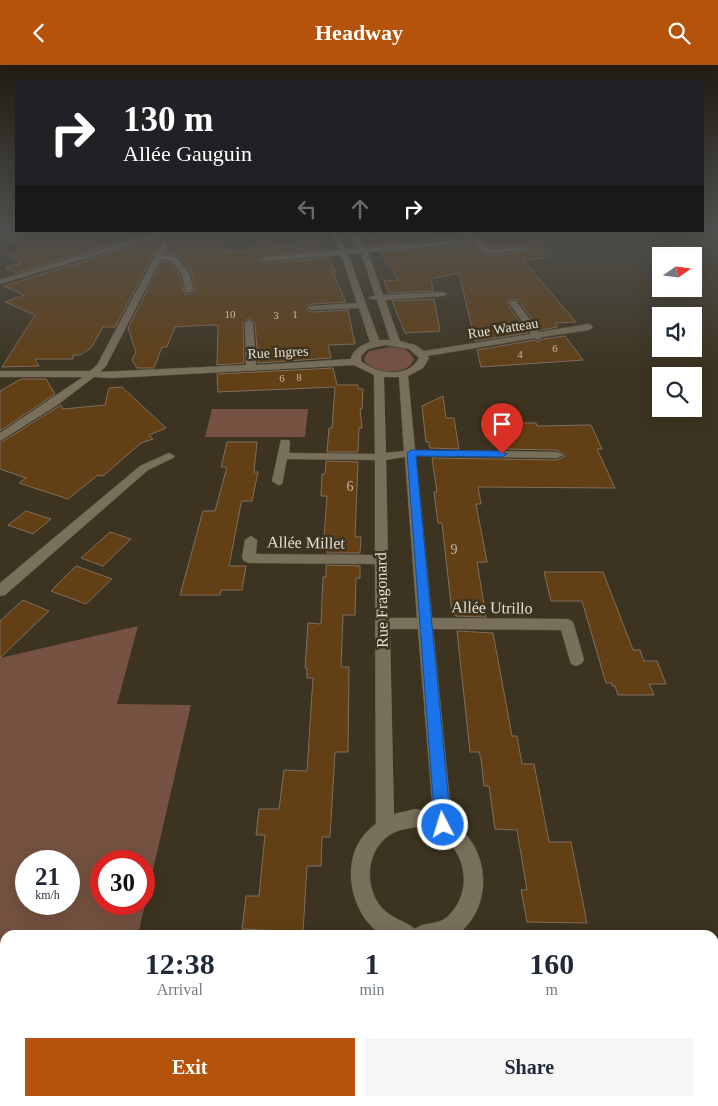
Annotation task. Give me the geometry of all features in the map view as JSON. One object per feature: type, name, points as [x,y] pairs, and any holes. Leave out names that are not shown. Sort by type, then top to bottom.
[{"type":"street","points":[[0,282],[18,277]]},
{"type":"street","points":[[0,438],[92,375],[100,365],[147,277]]},
{"type":"street","points":[[186,277],[189,291]]},
{"type":"street","points":[[352,277],[375,343]]},
{"type":"street","points":[[373,277],[396,343]]},
{"type":"street","points":[[312,308],[380,298],[443,294]]},
{"type":"street","points":[[514,303],[538,337]]},
{"type":"street","points":[[249,323],[251,367]]},
{"type":"street","name":"Rue Watteau","points":[[422,354],[538,337],[589,327]]},
{"type":"street","points":[[375,343],[396,343],[412,347],[422,354],[424,358],[422,363],[412,371],[403,374],[379,374],[368,371],[356,362],[356,356],[359,351],[375,343]]},
{"type":"street","name":"Rue Ingres","points":[[0,374],[57,373],[92,375],[356,362]]},
{"type":"street","name":"Rue Fragonard","points":[[379,374],[385,826]]},
{"type":"street","points":[[403,374],[443,825]]},
{"type":"street","points":[[278,481],[285,442]]},
{"type":"street","points":[[282,456],[379,457],[411,453],[557,455]]},
{"type":"street","points":[[0,591],[144,467],[169,456]]},
{"type":"street","name":"Allée Millet","points":[[251,540],[249,558],[381,560]]},
{"type":"street","name":"Allée Utrillo","points":[[382,623],[567,625],[576,659]]},
{"type":"street","points":[[396,930],[385,925],[371,910],[361,892],[359,866],[367,844],[385,826],[398,820],[424,818],[443,825],[460,840],[473,862],[476,881],[471,903],[455,925],[446,930]]},
{"type":"shaded area","points":[[389,347],[404,349],[409,352],[414,359],[411,365],[399,371],[384,371],[376,369],[365,362],[364,358],[369,351]]},
{"type":"shaded area","points":[[212,409],[308,409],[305,437],[205,437]]},
{"type":"shaded area","points":[[138,626],[117,704],[191,705],[155,861],[155,850],[90,850],[90,915],[143,915],[139,930],[0,930],[0,658]]},
{"type":"building","points":[[35,277],[142,277],[115,327],[103,327],[91,348],[80,355],[73,355],[73,359],[35,359],[39,366],[2,367],[35,315],[5,302],[24,295],[4,286]]},
{"type":"building","points":[[154,277],[180,277],[185,295],[195,292],[192,277],[334,277],[346,302],[312,304],[306,309],[312,312],[348,310],[355,344],[328,345],[331,358],[258,363],[255,323],[249,318],[243,323],[244,363],[217,365],[218,325],[188,326],[175,327],[167,347],[162,347],[154,368],[137,368],[132,360],[136,352],[128,328]]},
{"type":"building","points":[[397,277],[442,277],[431,279],[433,291],[389,293],[384,281],[399,280]]},
{"type":"building","points":[[460,277],[537,277],[576,322],[555,323],[558,327],[540,330],[518,300],[513,299],[508,301],[507,304],[528,333],[475,341]]},
{"type":"building","points":[[434,299],[440,331],[405,333],[392,301]]},
{"type":"building","points":[[565,336],[583,360],[481,367],[477,350],[535,340],[538,342],[543,339]]},
{"type":"building","points":[[333,368],[337,385],[358,385],[358,389],[363,389],[362,409],[360,409],[362,428],[359,428],[358,452],[327,452],[329,428],[332,428],[335,387],[218,392],[217,374]]},
{"type":"building","points":[[21,379],[46,379],[55,394],[0,431],[0,391]]},
{"type":"building","points":[[122,387],[166,428],[149,435],[153,439],[141,443],[103,476],[98,475],[68,499],[19,483],[26,478],[0,469],[0,443],[61,405],[63,409],[105,405],[109,388]]},
{"type":"building","points":[[443,396],[446,418],[454,418],[459,449],[430,448],[429,442],[426,442],[422,406]]},
{"type":"building","points":[[494,423],[536,423],[537,426],[591,425],[602,449],[597,449],[615,488],[478,487],[481,504],[476,504],[487,562],[477,562],[486,617],[455,616],[452,613],[442,523],[438,523],[434,492],[437,492],[432,458],[557,460],[565,456],[557,450],[501,449]]},
{"type":"building","points":[[227,442],[257,442],[254,472],[258,472],[252,501],[242,501],[229,566],[246,566],[242,590],[221,590],[220,595],[180,595],[203,511],[215,511],[227,467],[221,467]]},
{"type":"building","points":[[326,461],[358,462],[355,537],[361,537],[360,553],[327,553],[328,538],[324,538],[327,496],[321,496],[322,474],[325,474]]},
{"type":"building","points":[[26,511],[51,519],[33,534],[8,525]]},
{"type":"building","points":[[110,532],[131,539],[103,566],[81,558]]},
{"type":"building","points":[[326,565],[360,566],[360,578],[356,578],[355,615],[343,615],[341,667],[349,667],[348,752],[335,752],[330,837],[322,837],[321,866],[307,866],[303,930],[242,929],[246,896],[259,896],[265,835],[256,835],[259,809],[279,809],[284,770],[307,771],[313,678],[307,678],[307,668],[305,668],[308,623],[321,624],[323,577],[326,577]]},
{"type":"building","points":[[76,566],[112,579],[86,604],[51,591]]},
{"type":"building","points":[[544,572],[603,572],[633,650],[640,650],[644,661],[657,661],[666,684],[649,684],[654,695],[618,695],[612,683],[606,683],[582,601],[551,601]]},
{"type":"building","points":[[23,600],[49,611],[0,658],[0,621]]},
{"type":"building","points":[[457,631],[493,633],[512,736],[517,736],[522,764],[534,764],[549,842],[571,842],[587,923],[527,922],[521,890],[527,890],[517,830],[495,829],[489,786],[484,786],[479,752],[470,752]]},
{"type":"route","points":[[443,825],[411,453],[502,454]]}]
